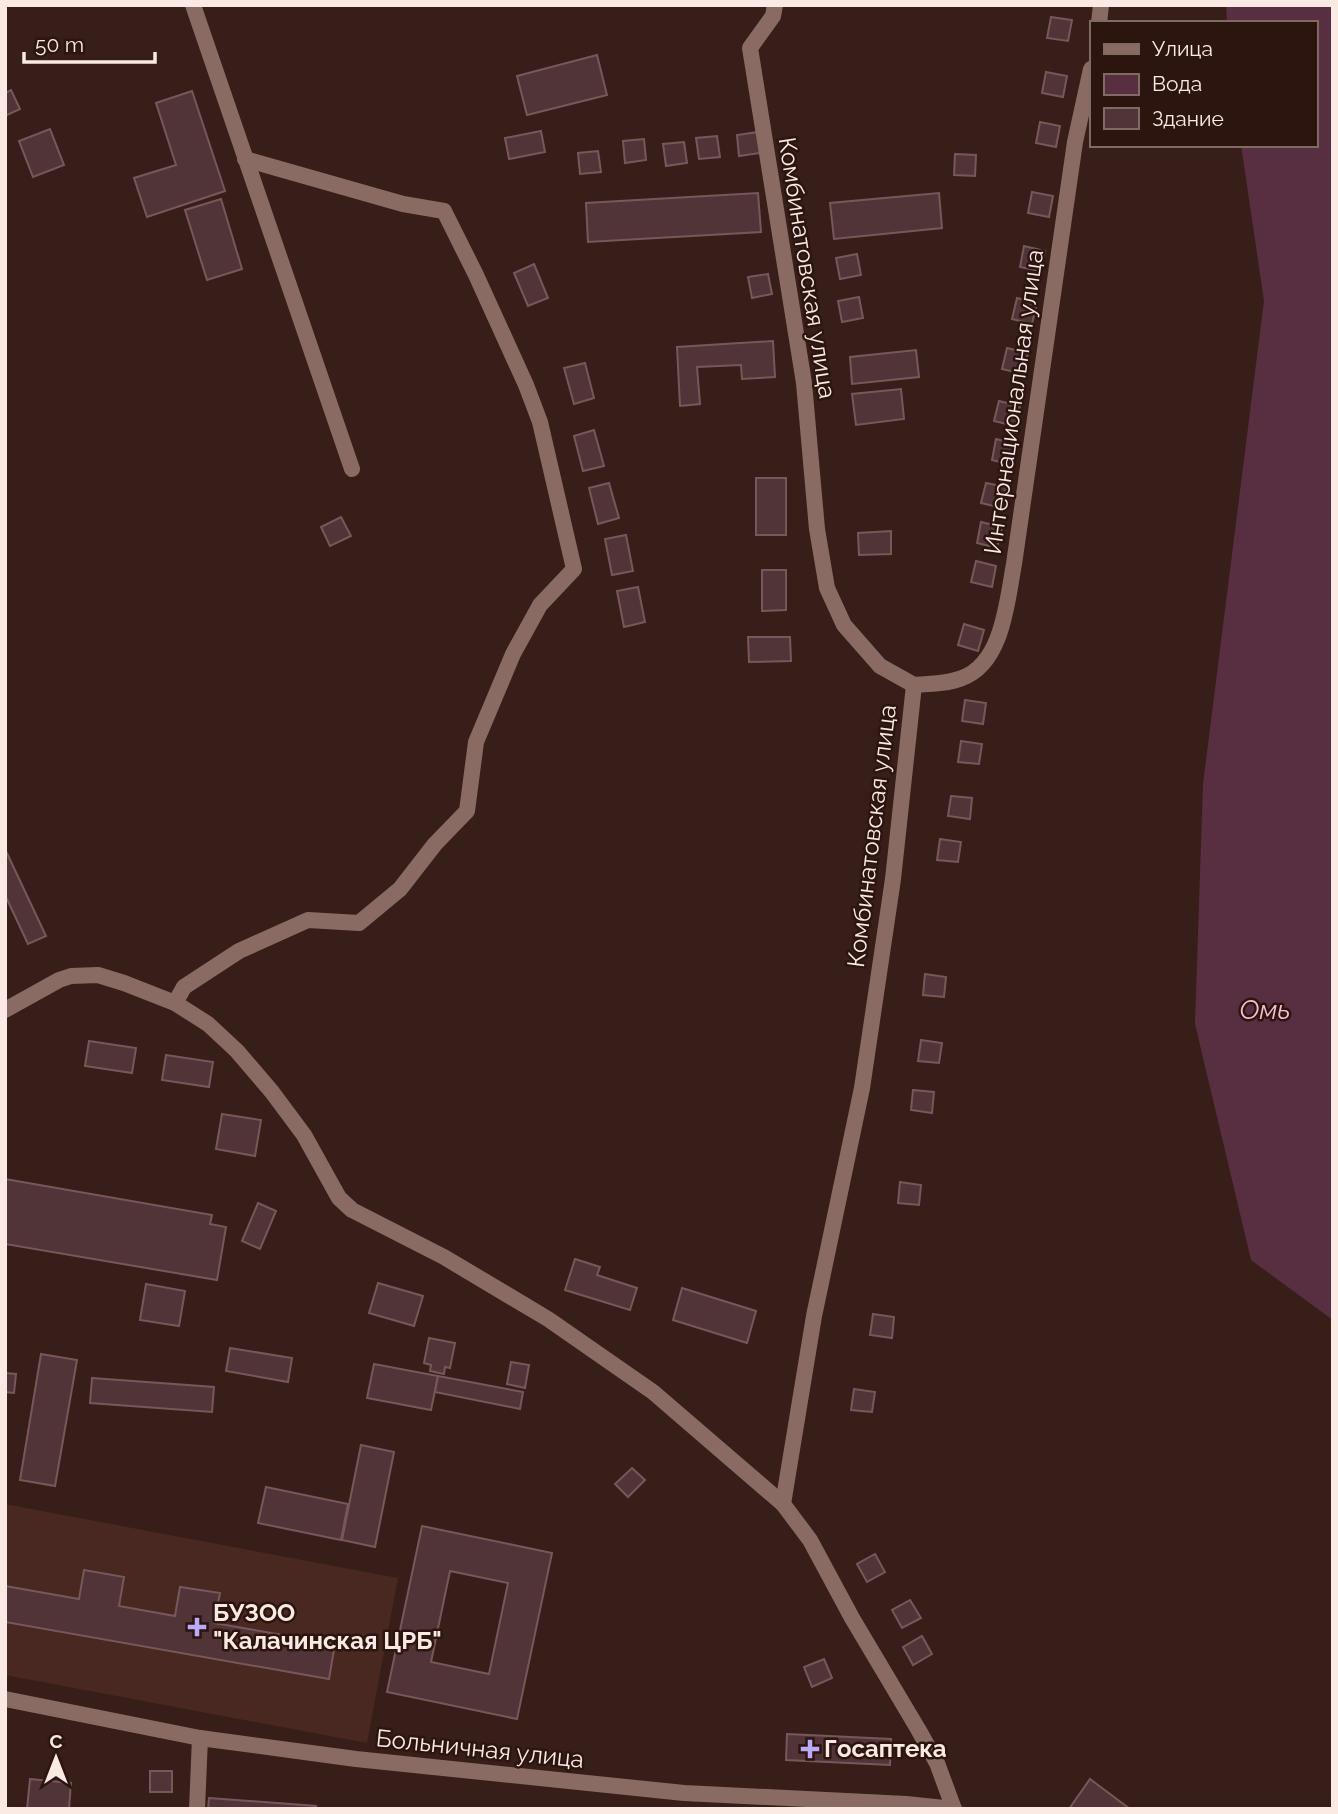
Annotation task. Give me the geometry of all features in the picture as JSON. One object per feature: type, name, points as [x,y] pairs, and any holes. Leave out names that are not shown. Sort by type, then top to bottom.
[{"type":"street","points":[[193,5],[352,469]]},
{"type":"street","name":"Комбинатовская улица","points":[[775,5],[773,16],[750,48],[804,383],[817,529],[827,588],[844,625],[880,666],[914,685],[893,879],[862,1088],[814,1315],[783,1504]]},
{"type":"street","name":"Интернациональная улица","points":[[914,685],[964,678],[987,662],[1001,630],[1014,564],[1075,142],[1090,74]]},
{"type":"street","points":[[174,1003],[184,987],[239,951],[308,920],[359,923],[400,890],[435,844],[467,811],[476,741],[513,654],[540,605],[574,569],[540,422],[526,385],[444,211],[403,204],[246,159]]},
{"type":"street","points":[[5,1010],[71,976],[98,975],[174,1003],[208,1024],[246,1061],[304,1135],[340,1198],[352,1210],[444,1257],[548,1319],[653,1392],[783,1504],[810,1540],[852,1618],[937,1763],[954,1809]]},
{"type":"street","name":"Больничная улица","points":[[5,1699],[201,1738],[685,1801],[906,1804],[954,1809]]},
{"type":"street","points":[[197,1809],[201,1738]]},
{"type":"shaded area","name":"БУЗОО \"Калачинская ЦРБ\"","points":[[5,1504],[398,1578],[367,1743],[5,1675]]},
{"type":"water","name":"Омь","points":[[1226,5],[1333,5],[1333,1320],[1251,1260],[1195,1024],[1203,784],[1264,301],[1241,147],[1317,147],[1317,21],[1227,21]]},
{"type":"building","points":[[1051,17],[1072,20],[1068,41],[1047,38]]},
{"type":"building","points":[[597,55],[607,95],[527,115],[517,76]]},
{"type":"building","points":[[1046,72],[1067,76],[1063,97],[1042,93]]},
{"type":"building","points":[[11,90],[20,109],[5,116],[5,93]]},
{"type":"building","points":[[192,91],[225,191],[147,217],[134,178],[176,165],[156,103]]},
{"type":"building","points":[[1040,122],[1060,126],[1056,147],[1036,143]]},
{"type":"building","points":[[50,129],[64,165],[33,177],[19,141]]},
{"type":"building","points":[[541,131],[545,152],[509,159],[505,138]]},
{"type":"building","points":[[758,132],[760,153],[739,156],[737,135]]},
{"type":"building","points":[[717,136],[720,157],[699,159],[696,138]]},
{"type":"building","points":[[644,139],[646,160],[625,163],[623,141]]},
{"type":"building","points":[[684,142],[687,163],[666,166],[663,144]]},
{"type":"building","points":[[598,151],[601,172],[580,174],[578,153]]},
{"type":"building","points":[[955,154],[976,155],[975,176],[954,175]]},
{"type":"building","points":[[1032,192],[1053,196],[1049,217],[1028,213]]},
{"type":"building","points":[[758,193],[761,232],[588,242],[586,203]]},
{"type":"building","points":[[939,193],[942,228],[834,239],[830,203]]},
{"type":"building","points":[[221,199],[242,269],[207,280],[185,210]]},
{"type":"building","points":[[1024,246],[1045,251],[1040,271],[1020,267]]},
{"type":"building","points":[[857,254],[861,275],[840,279],[836,258]]},
{"type":"building","points":[[534,264],[548,298],[528,306],[514,273]]},
{"type":"building","points":[[768,274],[772,294],[752,298],[748,277]]},
{"type":"building","points":[[859,297],[863,318],[842,322],[838,301]]},
{"type":"building","points":[[1017,298],[1037,303],[1032,324],[1012,319]]},
{"type":"building","points":[[773,341],[775,377],[742,379],[741,365],[697,367],[700,404],[680,406],[677,347]]},
{"type":"building","points":[[1007,348],[1028,353],[1023,374],[1002,369]]},
{"type":"building","points":[[916,350],[919,377],[852,384],[850,357]]},
{"type":"building","points":[[585,363],[594,398],[574,404],[564,368]]},
{"type":"building","points":[[901,389],[904,419],[856,425],[852,394]]},
{"type":"building","points":[[999,401],[1020,406],[1015,426],[994,421]]},
{"type":"building","points":[[594,430],[604,466],[583,471],[574,436]]},
{"type":"building","points":[[996,439],[1017,444],[1012,465],[992,460]]},
{"type":"building","points":[[756,478],[786,478],[786,535],[756,535]]},
{"type":"building","points":[[609,483],[619,518],[598,524],[589,488]]},
{"type":"building","points":[[986,483],[1006,487],[1002,508],[981,503]]},
{"type":"building","points":[[341,517],[351,536],[330,546],[321,527]]},
{"type":"building","points":[[981,522],[1002,527],[997,548],[977,543]]},
{"type":"building","points":[[891,531],[891,554],[859,555],[858,533]]},
{"type":"building","points":[[626,535],[633,571],[612,575],[605,539]]},
{"type":"building","points":[[976,561],[996,566],[992,587],[971,582]]},
{"type":"building","points":[[762,570],[786,570],[786,610],[762,611]]},
{"type":"building","points":[[638,587],[645,622],[624,627],[617,591]]},
{"type":"building","points":[[964,624],[984,630],[978,651],[958,645]]},
{"type":"building","points":[[748,637],[790,637],[791,661],[749,662]]},
{"type":"building","points":[[965,700],[986,703],[983,724],[962,721]]},
{"type":"building","points":[[961,741],[982,744],[979,764],[958,762]]},
{"type":"building","points":[[951,796],[972,798],[970,819],[948,816]]},
{"type":"building","points":[[940,839],[961,842],[958,862],[937,860]]},
{"type":"building","points":[[5,849],[46,936],[28,944],[5,895]]},
{"type":"building","points":[[925,974],[946,977],[944,997],[923,995]]},
{"type":"building","points":[[921,1040],[942,1043],[939,1063],[918,1061]]},
{"type":"building","points":[[89,1041],[136,1048],[132,1073],[85,1066]]},
{"type":"building","points":[[166,1055],[213,1062],[209,1087],[162,1080]]},
{"type":"building","points":[[913,1090],[934,1092],[932,1113],[911,1110]]},
{"type":"building","points":[[222,1114],[261,1120],[255,1156],[216,1149]]},
{"type":"building","points":[[5,1179],[212,1215],[210,1224],[226,1227],[217,1280],[5,1244]]},
{"type":"building","points":[[900,1182],[921,1185],[919,1205],[898,1203]]},
{"type":"building","points":[[258,1203],[276,1211],[260,1249],[242,1241]]},
{"type":"building","points":[[575,1259],[600,1267],[597,1275],[637,1288],[630,1310],[565,1290]]},
{"type":"building","points":[[378,1283],[423,1296],[414,1326],[369,1313]]},
{"type":"building","points":[[146,1284],[185,1291],[179,1326],[140,1320]]},
{"type":"building","points":[[682,1288],[756,1311],[747,1343],[673,1320]]},
{"type":"building","points":[[873,1314],[894,1317],[892,1338],[870,1335]]},
{"type":"building","points":[[429,1338],[455,1343],[450,1368],[445,1367],[444,1374],[430,1371],[431,1365],[424,1363]]},
{"type":"building","points":[[230,1348],[292,1358],[288,1382],[226,1371]]},
{"type":"building","points":[[41,1354],[77,1360],[55,1486],[20,1480]]},
{"type":"building","points":[[511,1362],[529,1365],[525,1388],[507,1384]]},
{"type":"building","points":[[374,1364],[438,1376],[431,1410],[367,1398]]},
{"type":"building","points":[[5,1373],[16,1374],[14,1393],[5,1392]]},
{"type":"building","points":[[438,1376],[523,1392],[520,1409],[435,1392]]},
{"type":"building","points":[[92,1378],[214,1387],[212,1412],[90,1403]]},
{"type":"building","points":[[854,1389],[875,1392],[872,1412],[851,1410]]},
{"type":"building","points":[[361,1445],[394,1452],[375,1547],[342,1540]]},
{"type":"building","points":[[632,1468],[645,1480],[628,1497],[615,1484]]},
{"type":"building","points":[[266,1487],[348,1504],[341,1540],[258,1523]]},
{"type":"building","points":[[422,1526],[552,1553],[517,1719],[387,1692]],"holes":[[[450,1571],[508,1583],[489,1674],[431,1662]]]},
{"type":"building","points":[[875,1554],[885,1572],[867,1582],[857,1564]]},
{"type":"building","points":[[84,1570],[124,1577],[119,1606],[175,1616],[180,1587],[220,1593],[214,1623],[335,1644],[329,1679],[5,1622],[5,1586],[79,1599]]},
{"type":"building","points":[[910,1600],[921,1618],[902,1628],[892,1610]]},
{"type":"building","points":[[922,1636],[932,1654],[913,1665],[903,1647]]},
{"type":"building","points":[[824,1659],[832,1678],[812,1687],[804,1667]]},
{"type":"building","points":[[787,1734],[891,1739],[890,1765],[786,1760]]},
{"type":"building","points":[[150,1771],[172,1771],[172,1792],[150,1792]]},
{"type":"building","points":[[30,1779],[71,1783],[69,1809],[27,1809]]},
{"type":"building","points":[[1090,1779],[1130,1809],[1069,1809]]},
{"type":"building","points":[[209,1798],[316,1806],[316,1809],[208,1809]]},
{"type":"place","name":"БУЗОО \"Калачинская ЦРБ\"","points":[[197,1627]]},
{"type":"place","name":"Госаптека","points":[[810,1749]]}]
